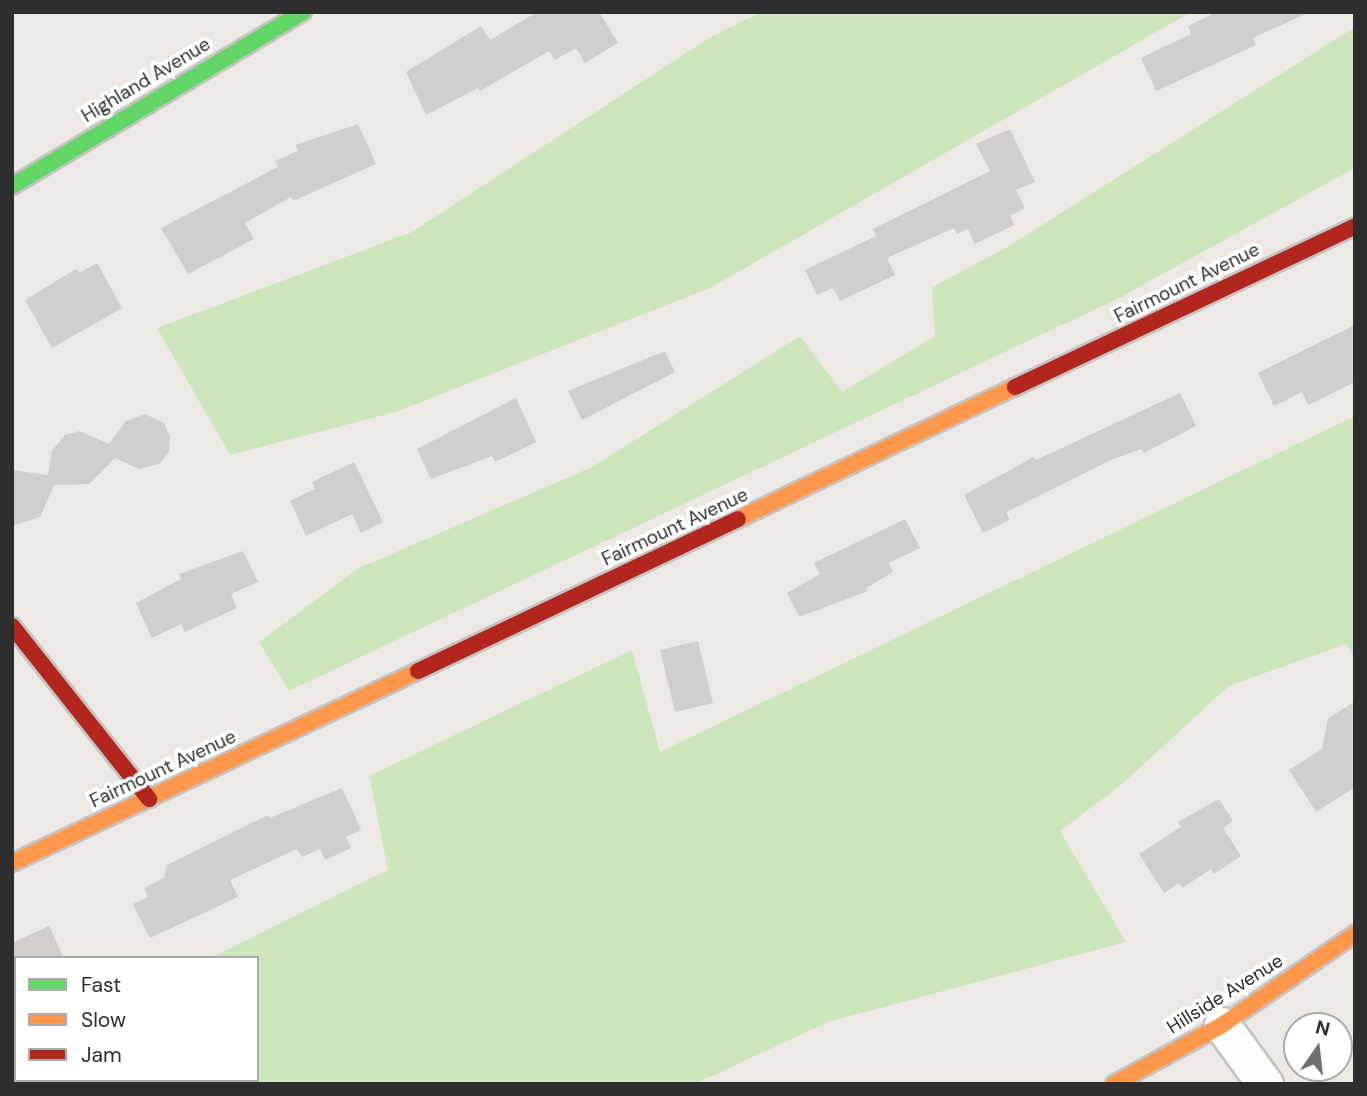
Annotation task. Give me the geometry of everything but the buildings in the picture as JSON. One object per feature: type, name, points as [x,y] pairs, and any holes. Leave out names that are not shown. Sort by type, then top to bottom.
[{"type":"main road","name":"Highland Avenue","points":[[12,186],[303,12]]},
{"type":"main road","name":"Fairmount Avenue","points":[[12,863],[1355,226]]},
{"type":"main road","points":[[12,626],[149,799]]},
{"type":"main road","name":"Hillside Avenue","points":[[1114,1084],[1222,1025],[1355,934]]},
{"type":"street","points":[[1222,1025],[1265,1084]]},
{"type":"green space","points":[[761,12],[1191,12],[712,287],[399,411],[230,455],[157,328],[412,232],[709,38]]},
{"type":"green space","points":[[1355,27],[1355,168],[1119,298],[289,691],[259,642],[357,569],[592,467],[800,336],[842,392],[935,336],[932,287],[1004,249]]},
{"type":"green space","points":[[1355,416],[1355,658],[1346,644],[1229,686],[1121,785],[1060,831],[1126,942],[828,1022],[695,1084],[12,1084],[14,1069],[14,1082],[259,1082],[259,956],[215,956],[388,870],[369,776],[632,650],[660,752]]},
{"type":"traffic: fast","points":[[12,186],[303,12]]},
{"type":"traffic: slow","points":[[738,519],[1015,387]]},
{"type":"traffic: slow","points":[[12,863],[418,671]]},
{"type":"traffic: slow","points":[[1114,1084],[1222,1025],[1355,934]]},
{"type":"traffic: jam","points":[[1015,387],[1355,226]]},
{"type":"traffic: jam","points":[[418,671],[738,519]]},
{"type":"traffic: jam","points":[[12,626],[149,799]]}]
